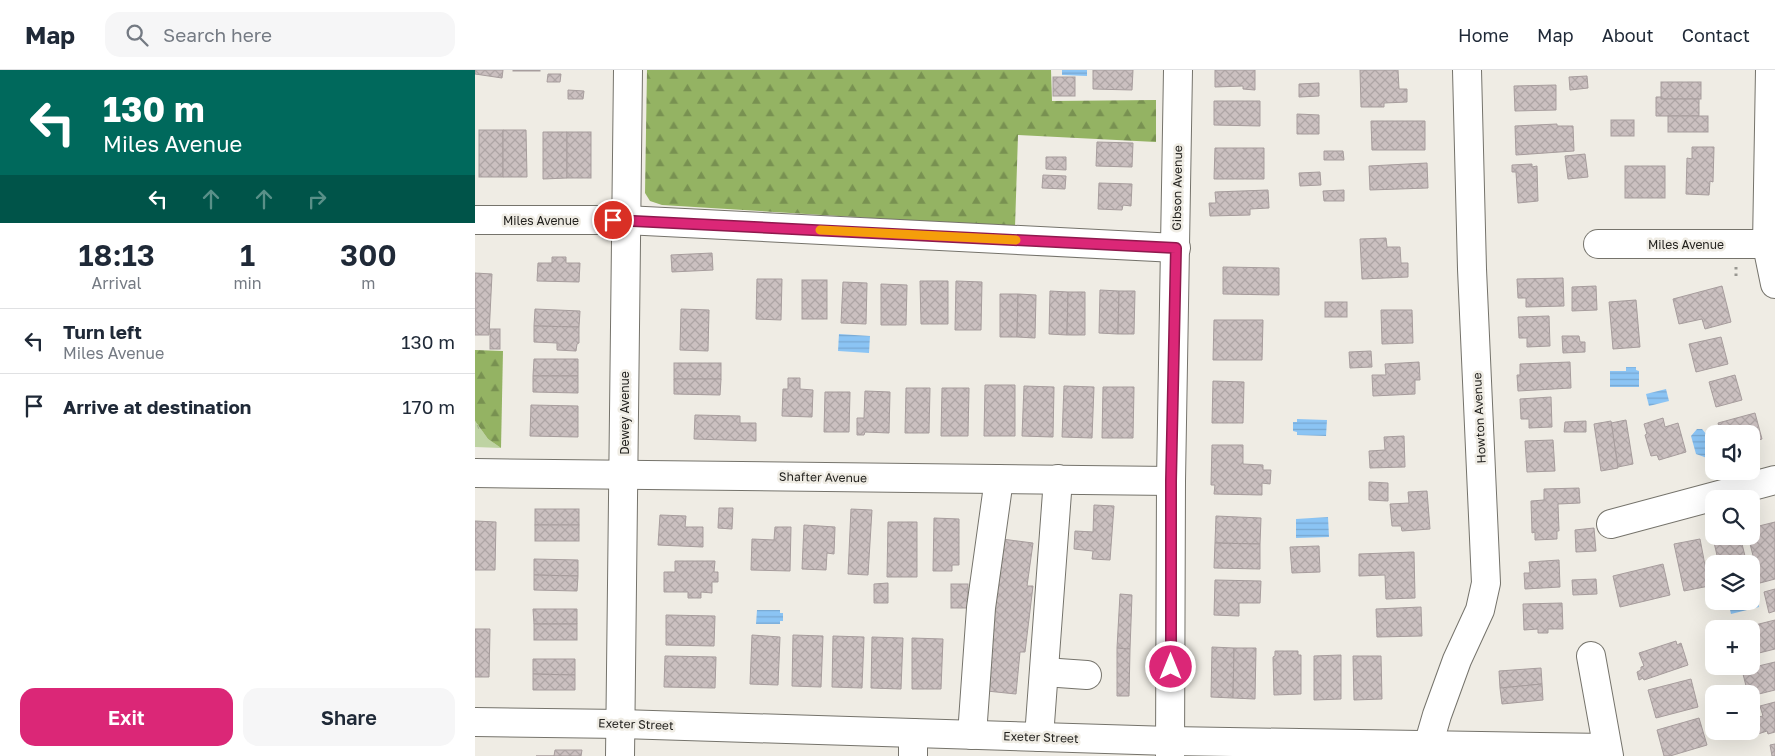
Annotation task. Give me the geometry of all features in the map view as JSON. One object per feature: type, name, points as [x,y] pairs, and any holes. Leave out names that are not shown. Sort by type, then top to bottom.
[{"type":"street","name":"Dewey Avenue","points":[[620,756],[628,70]]},
{"type":"street","name":"Gibson Avenue","points":[[1170,749],[1171,481],[1178,70]]},
{"type":"street","name":"Howton Avenue","points":[[1428,751],[1437,715],[1457,660],[1481,610],[1486,583],[1472,269],[1467,70]]},
{"type":"street","points":[[1770,70],[1771,245],[1775,284]]},
{"type":"street","name":"Miles Avenue","points":[[475,220],[625,220],[1176,248]]},
{"type":"street","name":"Miles Avenue","points":[[1598,244],[1771,245]]},
{"type":"street","name":"Shafter Avenue","points":[[475,473],[1171,481]]},
{"type":"street","points":[[972,735],[981,608],[999,479]]},
{"type":"street","points":[[1039,737],[1058,480]]},
{"type":"street","points":[[1611,524],[1775,480]]},
{"type":"street","points":[[1591,656],[1608,752]]},
{"type":"street","points":[[1044,672],[1087,675]]},
{"type":"street","name":"Exeter Street","points":[[475,722],[621,724],[913,745],[972,735],[1039,737],[1170,749],[1608,752]]},
{"type":"green space","points":[[647,70],[1051,70],[1052,101],[1156,100],[1156,142],[1018,135],[1015,227],[662,205],[650,201],[645,193]]},
{"type":"green space","points":[[475,350],[503,351],[501,448],[488,439],[475,421]]},
{"type":"green space","points":[[475,421],[488,439],[501,448],[475,447]]},
{"type":"water","points":[[1062,70],[1087,70],[1087,76],[1062,75]]},
{"type":"water","points":[[839,334],[870,336],[869,353],[838,351]]},
{"type":"water","points":[[1626,367],[1636,367],[1636,370],[1639,371],[1639,387],[1610,387],[1610,371],[1626,371]]},
{"type":"water","points":[[1666,389],[1669,401],[1649,406],[1646,394]]},
{"type":"water","points":[[1297,419],[1327,420],[1326,436],[1297,435],[1297,432],[1293,431],[1293,422],[1297,422]]},
{"type":"water","points":[[1697,429],[1702,429],[1705,433],[1705,457],[1696,454],[1691,436]]},
{"type":"water","points":[[1328,517],[1329,537],[1296,538],[1296,519]]},
{"type":"water","points":[[757,610],[780,610],[780,613],[783,613],[783,621],[780,621],[780,624],[756,624]]},
{"type":"water","points":[[1730,610],[1747,610],[1731,614]]},
{"type":"building","points":[[475,70],[503,70],[502,78],[475,74]]},
{"type":"building","points":[[540,70],[540,71],[513,71]]},
{"type":"building","points":[[1093,70],[1133,70],[1132,90],[1093,89]]},
{"type":"building","points":[[1215,70],[1255,70],[1255,90],[1243,89],[1243,86],[1215,87]]},
{"type":"building","points":[[1360,70],[1398,70],[1399,89],[1407,89],[1407,102],[1384,103],[1384,107],[1361,107]]},
{"type":"building","points":[[548,74],[561,74],[560,82],[547,82]]},
{"type":"building","points":[[1587,76],[1588,88],[1570,90],[1569,77]]},
{"type":"building","points":[[1053,77],[1075,77],[1075,96],[1053,96]]},
{"type":"building","points":[[1661,82],[1701,82],[1701,99],[1661,99]]},
{"type":"building","points":[[1319,83],[1319,96],[1299,97],[1299,84]]},
{"type":"building","points":[[1556,85],[1556,110],[1515,111],[1514,86]]},
{"type":"building","points":[[568,90],[584,91],[583,99],[568,99]]},
{"type":"building","points":[[1656,97],[1661,97],[1661,99],[1699,99],[1699,116],[1656,116]]},
{"type":"building","points":[[1214,101],[1260,101],[1260,126],[1214,125]]},
{"type":"building","points":[[1297,114],[1319,115],[1319,134],[1297,134]]},
{"type":"building","points":[[1668,116],[1708,116],[1708,132],[1668,132]]},
{"type":"building","points":[[1611,120],[1634,120],[1634,136],[1611,136]]},
{"type":"building","points":[[1371,121],[1425,121],[1425,150],[1372,150]]},
{"type":"building","points":[[1557,124],[1557,126],[1573,126],[1574,151],[1516,155],[1515,126]]},
{"type":"building","points":[[479,130],[503,130],[503,177],[479,177]]},
{"type":"building","points":[[503,130],[526,130],[527,177],[503,177]]},
{"type":"building","points":[[543,132],[567,132],[567,178],[543,179]]},
{"type":"building","points":[[567,132],[591,132],[591,178],[567,178]]},
{"type":"building","points":[[1097,142],[1133,143],[1132,167],[1096,166]]},
{"type":"building","points":[[1692,147],[1714,147],[1713,182],[1710,181],[1709,195],[1686,194],[1687,158],[1692,159]]},
{"type":"building","points":[[1215,148],[1264,148],[1264,179],[1214,179]]},
{"type":"building","points":[[1324,151],[1343,151],[1344,160],[1324,160]]},
{"type":"building","points":[[1585,154],[1588,177],[1568,179],[1565,156]]},
{"type":"building","points":[[1046,157],[1066,157],[1066,170],[1046,169]]},
{"type":"building","points":[[1427,163],[1428,188],[1370,190],[1369,166]]},
{"type":"building","points":[[1532,164],[1532,167],[1537,166],[1538,201],[1518,203],[1516,172],[1512,172],[1512,165]]},
{"type":"building","points":[[1625,166],[1665,166],[1665,198],[1625,198]]},
{"type":"building","points":[[1320,172],[1321,185],[1300,186],[1299,173]]},
{"type":"building","points":[[1043,175],[1066,176],[1065,189],[1042,188]]},
{"type":"building","points":[[1099,183],[1132,184],[1131,206],[1123,205],[1122,210],[1098,209]]},
{"type":"building","points":[[1268,190],[1269,208],[1250,209],[1250,215],[1210,216],[1209,203],[1216,203],[1215,192]]},
{"type":"building","points":[[1344,190],[1344,201],[1324,201],[1323,191]]},
{"type":"building","points":[[1386,238],[1387,247],[1400,247],[1401,263],[1408,263],[1408,277],[1362,279],[1360,239]]},
{"type":"building","points":[[712,253],[713,270],[672,272],[671,255]]},
{"type":"building","points":[[552,257],[566,257],[566,263],[580,263],[579,282],[537,281],[538,263],[552,263]]},
{"type":"building","points":[[1223,267],[1279,268],[1279,295],[1223,294]]},
{"type":"building","points":[[475,273],[492,274],[489,335],[475,335]]},
{"type":"building","points":[[1563,278],[1564,306],[1526,307],[1526,298],[1518,298],[1517,279]]},
{"type":"building","points":[[757,279],[782,279],[781,320],[756,319]]},
{"type":"building","points":[[802,280],[827,280],[827,319],[802,319]]},
{"type":"building","points":[[920,281],[948,281],[948,324],[921,324]]},
{"type":"building","points":[[956,281],[982,282],[981,330],[955,330]]},
{"type":"building","points":[[843,282],[867,283],[866,324],[841,323]]},
{"type":"building","points":[[881,284],[907,285],[906,325],[881,325]]},
{"type":"building","points":[[1596,286],[1597,310],[1572,311],[1572,287]]},
{"type":"building","points":[[1722,286],[1731,322],[1705,329],[1702,319],[1679,324],[1673,299]]},
{"type":"building","points":[[1100,290],[1119,291],[1118,334],[1099,333]]},
{"type":"building","points":[[1050,291],[1068,292],[1067,335],[1049,334]]},
{"type":"building","points":[[1119,291],[1135,291],[1134,334],[1118,334]]},
{"type":"building","points":[[1068,292],[1085,292],[1085,335],[1067,335]]},
{"type":"building","points":[[1000,294],[1018,294],[1017,337],[1000,337]]},
{"type":"building","points":[[1018,294],[1036,295],[1035,338],[1017,337]]},
{"type":"building","points":[[1636,300],[1640,347],[1613,349],[1609,302]]},
{"type":"building","points":[[1325,302],[1347,302],[1347,317],[1325,317]]},
{"type":"building","points":[[535,309],[580,311],[579,327],[534,326]]},
{"type":"building","points":[[681,309],[709,310],[708,351],[680,350]]},
{"type":"building","points":[[1381,310],[1412,310],[1413,343],[1382,344]]},
{"type":"building","points":[[1549,316],[1550,346],[1527,347],[1527,338],[1519,338],[1518,317]]},
{"type":"building","points":[[1214,320],[1263,320],[1262,360],[1213,360]]},
{"type":"building","points":[[534,326],[579,327],[579,343],[577,344],[576,351],[557,350],[557,343],[534,342]]},
{"type":"building","points":[[490,329],[500,329],[500,349],[490,349]]},
{"type":"building","points":[[1562,336],[1579,336],[1580,342],[1585,342],[1585,352],[1563,353]]},
{"type":"building","points":[[1721,337],[1728,364],[1696,372],[1689,344]]},
{"type":"building","points":[[1371,351],[1372,367],[1350,368],[1349,352]]},
{"type":"building","points":[[534,359],[578,359],[578,376],[533,376]]},
{"type":"building","points":[[1419,362],[1420,380],[1415,380],[1415,394],[1373,396],[1372,375],[1386,375],[1385,364]]},
{"type":"building","points":[[1570,362],[1571,388],[1518,391],[1517,375],[1520,375],[1520,364]]},
{"type":"building","points":[[674,363],[721,363],[721,379],[674,379]]},
{"type":"building","points":[[1735,375],[1742,400],[1716,407],[1709,382]]},
{"type":"building","points":[[533,376],[578,376],[578,393],[533,392]]},
{"type":"building","points":[[788,378],[800,378],[800,389],[813,390],[812,417],[782,416],[783,389],[788,389]]},
{"type":"building","points":[[674,379],[721,379],[720,395],[674,394]]},
{"type":"building","points":[[1213,381],[1244,382],[1243,423],[1212,423]]},
{"type":"building","points":[[985,385],[1015,385],[1015,436],[984,436]]},
{"type":"building","points":[[1024,386],[1054,387],[1053,437],[1022,436]]},
{"type":"building","points":[[1064,386],[1094,387],[1092,438],[1062,437]]},
{"type":"building","points":[[1103,387],[1134,387],[1133,438],[1102,438]]},
{"type":"building","points":[[906,388],[930,388],[929,433],[905,433]]},
{"type":"building","points":[[942,388],[969,388],[968,436],[941,436]]},
{"type":"building","points":[[865,391],[890,392],[889,433],[865,432],[864,435],[857,435],[857,418],[864,418]]},
{"type":"building","points":[[825,392],[850,392],[849,432],[824,432]]},
{"type":"building","points":[[1551,397],[1552,427],[1529,428],[1529,419],[1521,419],[1520,399]]},
{"type":"building","points":[[531,405],[578,406],[578,437],[530,436]]},
{"type":"building","points":[[1755,413],[1758,425],[1719,425],[1718,423]]},
{"type":"building","points":[[695,415],[740,416],[740,423],[756,423],[756,441],[694,439]]},
{"type":"building","points":[[1663,418],[1665,427],[1678,423],[1686,452],[1659,460],[1657,455],[1651,456],[1644,424]]},
{"type":"building","points":[[1626,420],[1633,464],[1618,467],[1611,423]]},
{"type":"building","points":[[1586,421],[1586,432],[1564,432],[1565,422]]},
{"type":"building","points":[[1611,421],[1618,468],[1601,471],[1594,424]]},
{"type":"building","points":[[1404,436],[1405,467],[1370,468],[1369,451],[1385,450],[1384,437]]},
{"type":"building","points":[[1553,440],[1555,471],[1527,472],[1525,441]]},
{"type":"building","points":[[1212,445],[1243,445],[1243,464],[1263,465],[1263,470],[1271,470],[1270,484],[1262,483],[1262,495],[1214,494],[1215,485],[1211,485]]},
{"type":"building","points":[[1369,482],[1388,483],[1388,501],[1369,500]]},
{"type":"building","points":[[1579,488],[1580,503],[1558,504],[1559,531],[1557,531],[1557,539],[1535,540],[1535,532],[1532,533],[1531,501],[1544,500],[1544,489]]},
{"type":"building","points":[[1427,491],[1430,529],[1402,531],[1401,526],[1392,526],[1390,504],[1409,503],[1408,492]]},
{"type":"building","points":[[1094,505],[1114,506],[1110,560],[1092,559],[1093,551],[1074,549],[1075,531],[1093,532]]},
{"type":"building","points":[[719,508],[733,508],[732,529],[718,528]]},
{"type":"building","points":[[535,509],[579,509],[579,525],[535,525]]},
{"type":"building","points":[[851,509],[872,510],[868,575],[848,574]]},
{"type":"building","points":[[660,515],[686,516],[685,527],[703,527],[703,547],[658,545]]},
{"type":"building","points":[[1216,516],[1261,518],[1260,544],[1215,543]]},
{"type":"building","points":[[934,518],[959,519],[959,565],[952,565],[952,571],[933,571]]},
{"type":"building","points":[[475,521],[496,522],[495,570],[475,570]]},
{"type":"building","points":[[888,522],[917,522],[917,577],[887,577]]},
{"type":"building","points":[[1775,522],[1775,579],[1760,583],[1760,555],[1753,555],[1750,545],[1760,545],[1760,526]]},
{"type":"building","points":[[535,525],[579,525],[579,541],[535,541]]},
{"type":"building","points":[[804,525],[835,527],[834,554],[827,553],[826,570],[802,569]]},
{"type":"building","points":[[775,527],[791,527],[790,571],[751,570],[752,539],[774,540]]},
{"type":"building","points":[[1594,528],[1596,551],[1576,552],[1575,530]]},
{"type":"building","points":[[994,538],[1033,543],[1027,586],[1033,586],[1025,652],[1020,652],[1016,694],[977,690]]},
{"type":"building","points":[[1700,539],[1705,565],[1705,587],[1684,591],[1674,544]]},
{"type":"building","points":[[1215,543],[1260,544],[1260,569],[1214,568]]},
{"type":"building","points":[[1715,545],[1742,545],[1745,555],[1717,555]]},
{"type":"building","points":[[1319,546],[1320,572],[1292,573],[1290,547]]},
{"type":"building","points":[[1414,552],[1415,598],[1386,599],[1385,575],[1359,576],[1359,554]]},
{"type":"building","points":[[534,559],[578,560],[578,576],[534,575]]},
{"type":"building","points":[[1559,560],[1560,587],[1525,589],[1524,573],[1530,573],[1529,562]]},
{"type":"building","points":[[675,561],[715,561],[714,572],[718,572],[718,582],[712,582],[712,593],[701,592],[701,598],[688,598],[688,592],[664,592],[664,572],[675,572]]},
{"type":"building","points":[[1663,564],[1670,595],[1620,607],[1613,576]]},
{"type":"building","points":[[534,575],[578,576],[577,591],[534,590]]},
{"type":"building","points":[[1596,579],[1597,594],[1573,595],[1572,580]]},
{"type":"building","points":[[1215,580],[1261,581],[1260,603],[1239,603],[1239,616],[1214,615]]},
{"type":"building","points":[[888,583],[888,603],[874,603],[874,584]]},
{"type":"building","points":[[951,584],[968,584],[968,608],[951,608]]},
{"type":"building","points":[[1775,589],[1775,611],[1769,613],[1764,592]]},
{"type":"building","points":[[1120,594],[1132,595],[1130,649],[1117,648]]},
{"type":"building","points":[[1562,603],[1563,629],[1548,629],[1548,633],[1538,633],[1538,629],[1524,630],[1523,604]]},
{"type":"building","points":[[1421,607],[1422,636],[1377,637],[1376,609]]},
{"type":"building","points":[[533,609],[577,609],[577,624],[534,624]]},
{"type":"building","points":[[666,615],[715,616],[714,646],[666,645]]},
{"type":"building","points":[[1775,620],[1775,649],[1760,653],[1760,624]]},
{"type":"building","points":[[534,624],[577,624],[577,640],[534,640]]},
{"type":"building","points":[[475,629],[490,629],[489,677],[475,677]]},
{"type":"building","points":[[752,635],[780,637],[778,685],[750,684]]},
{"type":"building","points":[[793,635],[823,636],[821,687],[792,686]]},
{"type":"building","points":[[833,636],[864,637],[862,688],[832,687]]},
{"type":"building","points":[[872,637],[903,638],[901,689],[871,688]]},
{"type":"building","points":[[912,638],[943,639],[941,689],[912,689]]},
{"type":"building","points":[[1676,641],[1677,645],[1681,643],[1688,665],[1639,680],[1637,672],[1644,666],[1639,653]]},
{"type":"building","points":[[1212,647],[1234,648],[1233,698],[1211,697]]},
{"type":"building","points":[[1117,648],[1130,649],[1129,696],[1117,696]]},
{"type":"building","points":[[1234,648],[1256,648],[1255,699],[1233,698]]},
{"type":"building","points":[[1275,651],[1298,651],[1298,655],[1301,655],[1301,694],[1274,695],[1273,657],[1275,656]]},
{"type":"building","points":[[1341,655],[1341,699],[1314,700],[1314,656]]},
{"type":"building","points":[[665,656],[716,657],[715,688],[664,687]]},
{"type":"building","points":[[1353,656],[1381,656],[1382,699],[1354,700]]},
{"type":"building","points":[[533,659],[575,659],[575,675],[533,674]]},
{"type":"building","points":[[1775,662],[1775,690],[1760,694],[1760,685],[1746,685],[1743,675],[1760,675],[1760,666]]},
{"type":"building","points":[[1541,668],[1542,684],[1500,688],[1499,671]]},
{"type":"building","points":[[533,674],[575,675],[575,690],[533,690]]},
{"type":"building","points":[[1691,679],[1698,707],[1656,718],[1648,690]]},
{"type":"building","points":[[1542,684],[1543,700],[1502,704],[1500,688]]},
{"type":"building","points":[[1775,702],[1775,732],[1768,734],[1767,731],[1760,733],[1760,717],[1763,716],[1760,706]]},
{"type":"building","points":[[1699,718],[1707,745],[1664,756],[1657,730]]},
{"type":"building","points":[[1775,744],[1775,756],[1772,756],[1770,745]]},
{"type":"building","points":[[555,750],[582,750],[581,756],[554,756]]},
{"type":"slow traffic","points":[[820,230],[1016,240]]},
{"type":"route","points":[[613,220],[1176,248],[1171,481],[1171,667]]}]
